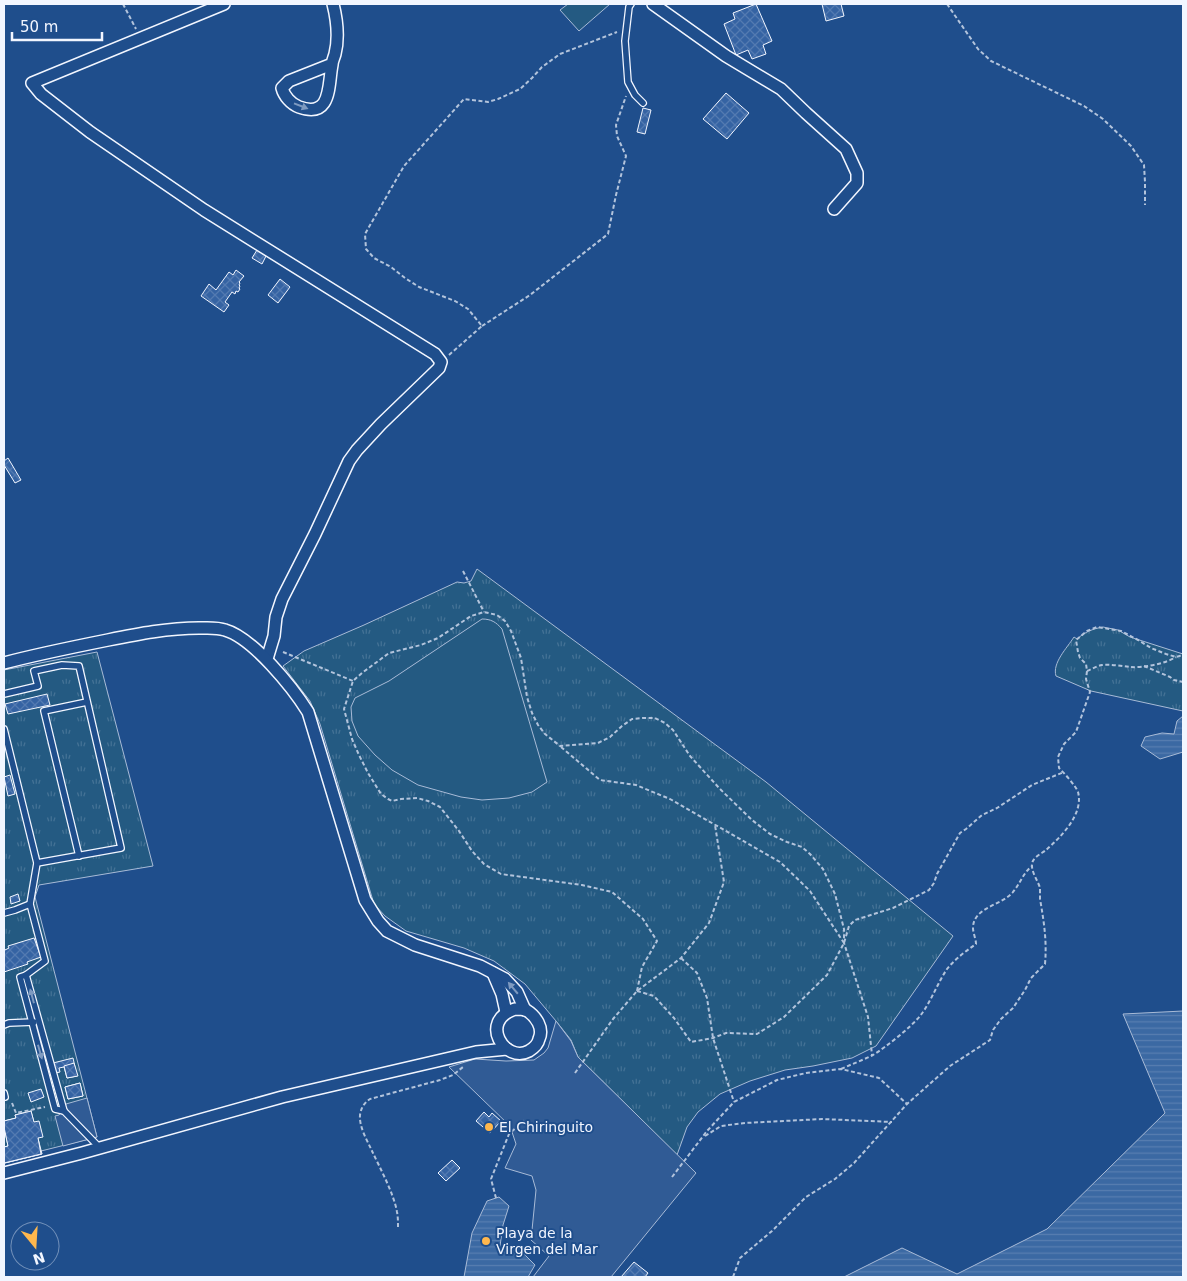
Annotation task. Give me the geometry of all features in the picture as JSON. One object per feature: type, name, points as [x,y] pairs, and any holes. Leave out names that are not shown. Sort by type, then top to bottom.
[{"type":"street","points":[[224,4],[32,83],[41,94],[90,132],[188,199],[435,354],[441,362],[439,368],[381,424],[349,461],[282,599],[267,659]]},
{"type":"street","points":[[332,64],[289,81],[282,88],[283,93],[297,107],[308,110],[317,109],[324,104],[331,83],[332,64],[337,40],[337,26],[333,4]]},
{"type":"street","points":[[653,4],[726,56],[781,89],[846,149],[857,172],[857,183],[834,209]]},
{"type":"street","points":[[4,663],[142,634],[184,628],[226,630],[245,641],[267,659],[308,712],[365,900],[378,921],[387,930],[415,945],[480,966],[505,979],[517,992],[525,1010],[537,1020],[541,1034],[536,1045],[527,1052],[515,1053],[507,1049],[500,1041],[496,1032],[496,1025]]},
{"type":"street","points":[[493,973],[502,994],[506,1012]]},
{"type":"street","points":[[476,1052],[489,1041],[499,1019],[506,1012],[515,1009],[525,1010]]},
{"type":"street","points":[[4,1173],[282,1098],[476,1052],[507,1049]]},
{"type":"lane","points":[[632,4],[629,7],[625,41],[628,82],[635,95],[643,103]]},
{"type":"lane","points":[[4,694],[38,686],[34,670],[62,665],[79,666],[121,848],[37,864]]},
{"type":"lane","points":[[79,856],[44,711],[87,702]]},
{"type":"lane","points":[[4,729],[37,864],[30,904],[45,961],[26,975],[20,977],[55,1108],[64,1111],[100,1148]]},
{"type":"lane","points":[[4,913],[30,904]]},
{"type":"lane","points":[[26,975],[64,1111]]},
{"type":"lane","points":[[4,1025],[38,1020]]},
{"type":"path","points":[[124,4],[140,38]]},
{"type":"path","points":[[947,4],[978,49],[991,61],[1084,106],[1103,119],[1131,146],[1144,165],[1145,205]]},
{"type":"path","points":[[482,326],[468,309],[419,287],[391,267],[374,258],[366,249],[365,234],[404,166],[464,99],[488,102],[498,99],[520,89],[542,66],[560,54],[626,28]]},
{"type":"path","points":[[441,362],[482,326],[530,295],[608,234],[626,156],[617,136],[616,125],[626,96],[628,82]]},
{"type":"path","points":[[463,571],[484,612]]},
{"type":"path","points":[[637,991],[642,967],[657,941],[643,919],[612,892],[582,885],[501,874],[484,864],[472,851],[440,807],[417,798],[392,801],[381,794],[359,755],[352,739],[344,710],[353,681],[389,653],[421,645],[438,638],[471,616],[484,612],[497,615],[505,621],[511,631],[521,658],[527,697],[532,713],[545,734],[600,780],[636,785],[670,799],[780,862],[810,891],[844,943],[868,1017],[872,1056]]},
{"type":"path","points":[[733,1277],[740,1258],[772,1231],[806,1196],[835,1179],[854,1163],[907,1104],[950,1066],[990,1040],[993,1030],[1013,1008],[1025,990],[1030,978],[1045,964],[1046,949],[1040,888],[1032,866],[1033,860],[1046,850],[1074,820],[1078,807],[1078,792],[1059,768],[1058,757],[1064,744],[1076,732],[1090,692],[1086,679],[1086,664],[1080,658],[1076,640],[1087,631],[1097,628],[1120,631],[1151,648],[1176,657]]},
{"type":"path","points":[[283,652],[353,681]]},
{"type":"path","points":[[1087,671],[1102,665],[1144,666],[1167,662],[1183,655]]},
{"type":"path","points":[[1144,666],[1174,680],[1183,682]]},
{"type":"path","points":[[560,746],[598,743],[610,737],[632,720],[655,718],[665,723],[673,730],[690,756],[752,820],[770,834],[802,848],[823,869],[841,912],[844,943]]},
{"type":"path","points":[[637,991],[654,996],[674,1018],[691,1042],[713,1038],[726,1033],[757,1034],[784,1017],[827,974],[844,943],[848,926],[855,920],[893,908],[929,890],[960,834],[982,815],[997,808],[1032,785],[1064,772]]},
{"type":"path","points":[[575,1073],[613,1019],[637,991],[681,958],[709,923],[724,882],[715,825]]},
{"type":"path","points":[[672,1177],[703,1137],[734,1102],[777,1080],[841,1069],[872,1056],[910,1026],[920,1016],[948,969],[976,944],[973,928],[975,920],[980,913],[1012,894],[1027,870],[1032,866]]},
{"type":"path","points":[[681,958],[697,973],[707,998],[713,1038],[734,1102]]},
{"type":"path","points":[[398,1228],[394,1200],[361,1123],[360,1114],[362,1108],[370,1099],[440,1080],[453,1075],[467,1064]]},
{"type":"path","points":[[841,1069],[879,1078],[907,1104]]},
{"type":"path","points":[[4,1095],[6,1101],[12,1103],[16,1113],[54,1104]]},
{"type":"path","points":[[496,1198],[491,1179],[509,1134],[526,1119]]},
{"type":"path","points":[[703,1137],[721,1126],[745,1123],[822,1119],[892,1122]]},
{"type":"green space","points":[[568,4],[610,4],[579,31],[560,10]]},
{"type":"green space","points":[[477,569],[766,782],[953,936],[876,1046],[852,1058],[785,1070],[750,1081],[720,1094],[698,1112],[687,1127],[677,1155],[578,1057],[571,1040],[525,984],[494,961],[464,948],[406,931],[385,916],[374,904],[320,724],[310,701],[283,666],[304,651],[457,582],[471,581]]},
{"type":"green space","points":[[482,619],[493,621],[502,629],[547,782],[532,792],[509,798],[482,800],[461,797],[418,785],[392,770],[375,755],[358,736],[352,721],[351,707],[355,698],[389,681]]},
{"type":"green space","points":[[1103,627],[1118,630],[1130,637],[1183,654],[1183,711],[1091,691],[1056,676],[1055,671],[1058,661],[1074,637],[1077,639],[1089,631]]},
{"type":"green space","points":[[97,652],[153,866],[39,885],[35,897],[97,1137],[41,1151],[42,1154],[4,1163],[4,670]]},
{"type":"shaded area","points":[[1183,716],[1183,752],[1160,759],[1141,746],[1145,737],[1162,733],[1174,734],[1177,721]]},
{"type":"shaded area","points":[[1183,1011],[1183,1277],[844,1277],[902,1248],[957,1274],[1047,1229],[1165,1113],[1123,1014]]},
{"type":"shaded area","points":[[556,1021],[571,1041],[578,1057],[696,1173],[611,1277],[533,1277],[549,1256],[531,1240],[536,1190],[532,1176],[505,1168],[516,1144],[510,1126],[449,1067],[475,1059],[534,1060],[548,1048]]},
{"type":"shaded area","points":[[87,1098],[97,1137],[63,1146],[55,1116],[59,1115],[66,1104]]},
{"type":"shaded area","name":"Playa de la Virgen del Mar","points":[[499,1197],[509,1206],[503,1225],[499,1253],[519,1249],[535,1265],[528,1277],[464,1277],[472,1233],[487,1201]]},
{"type":"building","points":[[756,4],[772,41],[763,45],[766,54],[752,59],[748,50],[736,55],[724,24],[735,19],[733,13]]},
{"type":"building","points":[[822,4],[841,4],[844,16],[826,21]]},
{"type":"building","points":[[726,93],[749,113],[727,139],[703,119]]},
{"type":"building","points":[[643,108],[651,110],[645,134],[637,132]]},
{"type":"building","points":[[257,250],[266,256],[262,264],[252,258]]},
{"type":"building","points":[[236,270],[244,276],[239,282],[240,289],[238,292],[236,291],[235,294],[232,292],[225,302],[229,305],[224,312],[201,296],[209,284],[216,290],[229,272],[233,275]]},
{"type":"building","points":[[280,279],[290,287],[278,303],[268,295]]},
{"type":"building","points":[[8,458],[21,480],[15,483],[4,465],[4,461]]},
{"type":"building","points":[[47,694],[50,705],[8,714],[5,704]]},
{"type":"building","points":[[10,775],[15,794],[8,796],[4,777]]},
{"type":"building","points":[[18,894],[20,901],[11,904],[10,897]]},
{"type":"building","points":[[34,938],[41,957],[27,962],[28,964],[4,972],[4,947],[5,950],[9,948],[8,946]]},
{"type":"building","points":[[73,1058],[77,1076],[67,1078],[64,1067],[59,1068],[60,1072],[56,1073],[53,1063]]},
{"type":"building","points":[[74,1063],[78,1076],[67,1078],[64,1066]]},
{"type":"building","points":[[80,1083],[83,1096],[68,1099],[65,1087]]},
{"type":"building","points":[[80,1083],[83,1096],[68,1099],[65,1087]]},
{"type":"building","points":[[41,1089],[44,1097],[31,1102],[28,1093]]},
{"type":"building","points":[[31,1111],[42,1154],[5,1163],[4,1147],[8,1146],[4,1121],[16,1118],[15,1115]]},
{"type":"building","points":[[31,1111],[34,1122],[39,1121],[43,1137],[38,1138],[41,1154],[4,1163],[4,1147],[8,1146],[4,1121],[16,1118],[15,1115]]},
{"type":"building","name":"El Chiringuito","points":[[484,1112],[489,1117],[492,1113],[501,1121],[490,1133],[476,1121]]},
{"type":"building","points":[[452,1160],[460,1168],[446,1181],[438,1173]]},
{"type":"building","points":[[634,1262],[648,1273],[645,1277],[621,1277]]},
{"type":"place","name":"El Chiringuito","points":[[489,1127]]},
{"type":"place","name":"Playa de la Virgen del Mar","points":[[486,1241]]}]
